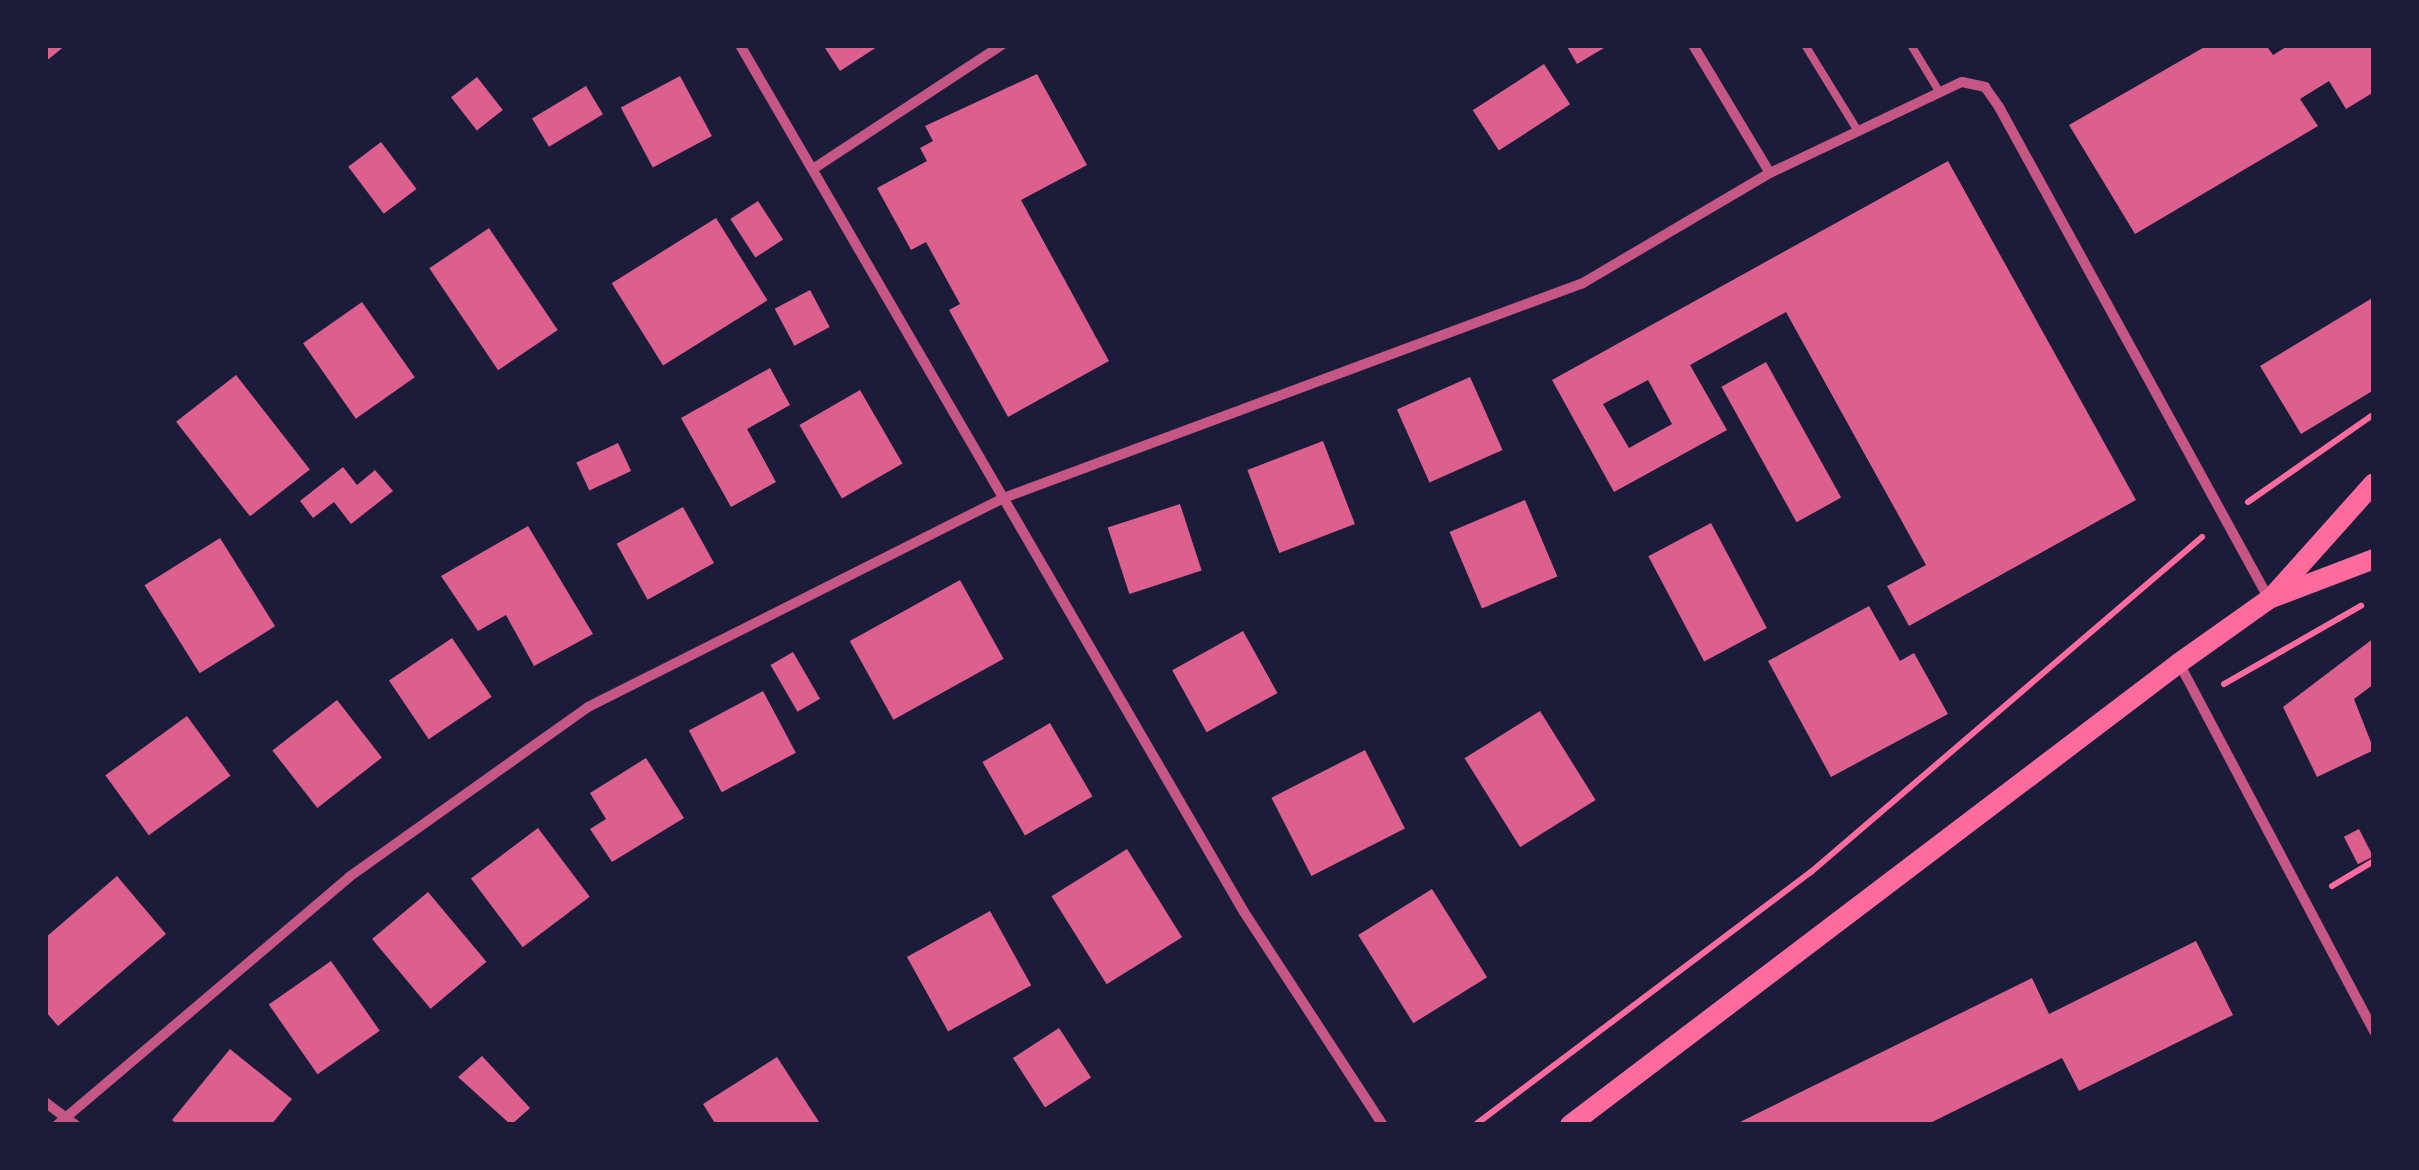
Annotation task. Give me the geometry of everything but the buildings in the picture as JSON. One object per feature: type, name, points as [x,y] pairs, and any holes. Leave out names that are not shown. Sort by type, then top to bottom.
[{"type":"main road","points":[[2270,600],[2374,482]]},
{"type":"main road","points":[[1570,1125],[2179,663],[2270,600],[2374,559]]},
{"type":"street","points":[[740,45],[816,167],[1001,499],[1244,912],[1383,1125]]},
{"type":"street","points":[[816,167],[1002,45]]},
{"type":"street","points":[[1693,45],[1770,174]]},
{"type":"street","points":[[61,1121],[349,877],[588,707],[1001,499],[1583,282],[1770,174],[1936,88],[1984,87],[1999,106],[2270,600]]},
{"type":"street","points":[[2179,663],[2301,905],[2374,1032]]},
{"type":"street","points":[[45,1102],[61,1121],[76,1125]]},
{"type":"lane","points":[[1806,45],[1856,128]]},
{"type":"lane","points":[[1910,45],[1936,88]]},
{"type":"path","points":[[1475,1125],[1811,872],[2224,520],[2374,414]]},
{"type":"path","points":[[2197,700],[2374,599]]},
{"type":"path","points":[[2301,905],[2374,861]]}]
